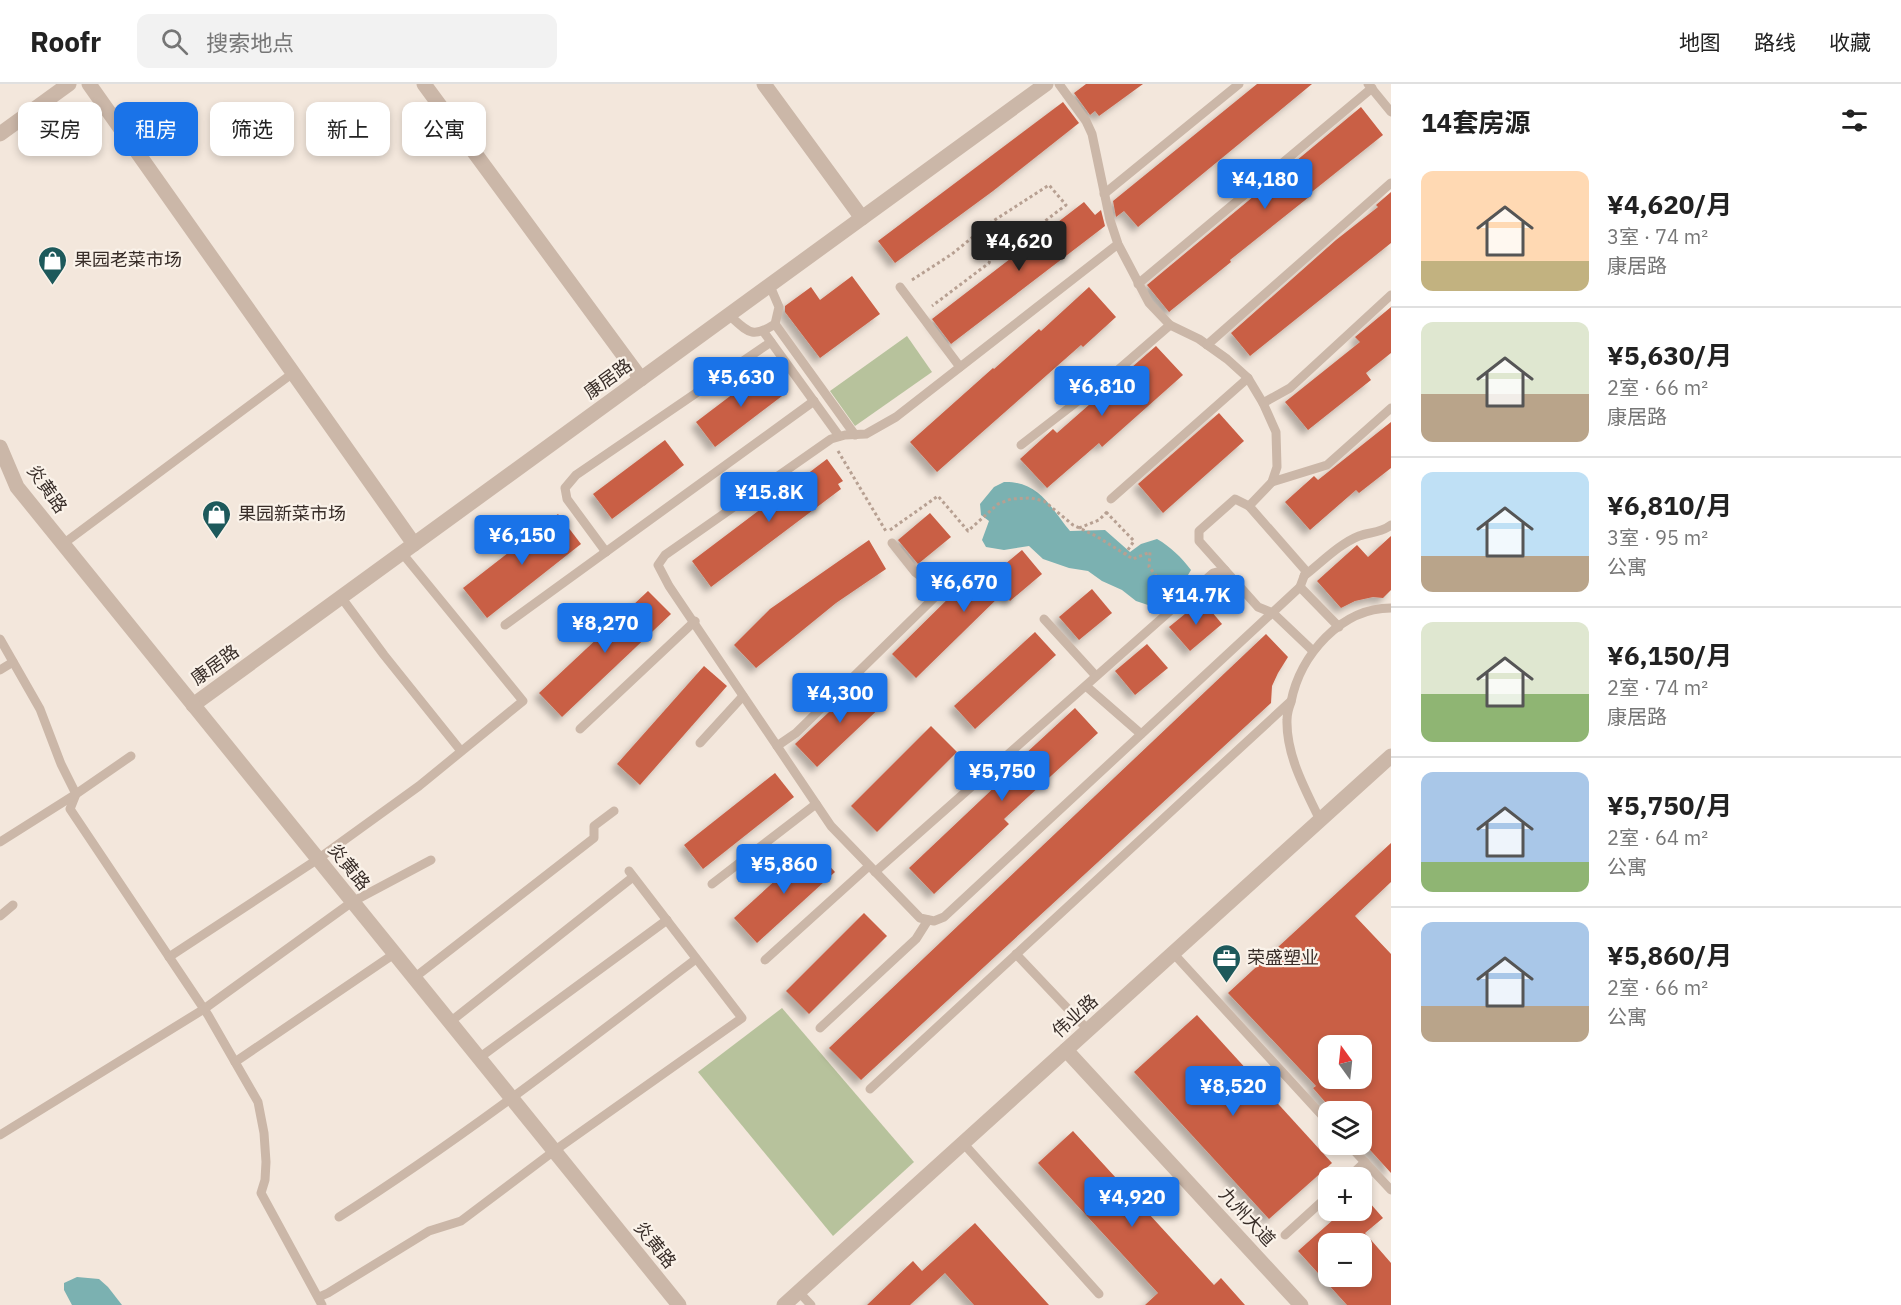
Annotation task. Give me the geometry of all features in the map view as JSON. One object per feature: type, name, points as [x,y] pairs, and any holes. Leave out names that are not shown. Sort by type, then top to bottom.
[{"type":"street","points":[[0,134],[69,84]]},
{"type":"street","points":[[89,84],[293,373],[408,549]]},
{"type":"street","points":[[424,84],[641,379]]},
{"type":"street","points":[[764,84],[862,218]]},
{"type":"street","name":"康居路","points":[[193,705],[1046,84]]},
{"type":"street","name":"炎黄路","points":[[0,447],[17,487],[676,1304]]},
{"type":"street","name":"伟业路","points":[[784,1305],[1391,756]]},
{"type":"street","name":"九州大道","points":[[1066,1050],[1301,1305]]},
{"type":"lane","points":[[1059,84],[1086,121],[1092,134],[1104,194],[1118,244],[1149,303],[1170,325],[1227,358],[1248,378],[1263,403],[1276,432],[1277,466],[1272,482],[1249,506]]},
{"type":"lane","points":[[1104,194],[1239,84]]},
{"type":"lane","points":[[1138,284],[1370,86],[1391,112]]},
{"type":"lane","points":[[1207,345],[1391,183]]},
{"type":"lane","points":[[1118,244],[896,417],[866,434],[835,438],[665,555],[658,565],[669,586],[831,826],[920,918],[934,921],[944,917],[1273,613],[1300,587],[1306,571],[1249,506],[1235,499],[1199,531],[1199,541],[1258,607],[1273,613],[1313,651]]},
{"type":"lane","points":[[730,316],[747,331],[763,332],[775,324],[779,308],[770,286]]},
{"type":"lane","points":[[900,287],[960,367]]},
{"type":"lane","points":[[1263,403],[1290,388],[1391,295]]},
{"type":"lane","points":[[775,324],[855,435]]},
{"type":"lane","points":[[1021,445],[1118,370],[1170,325]]},
{"type":"lane","points":[[763,332],[814,401],[835,438]]},
{"type":"lane","points":[[606,552],[567,499],[566,488],[576,475],[771,342]]},
{"type":"lane","points":[[63,544],[293,373]]},
{"type":"lane","points":[[1111,499],[1248,378]]},
{"type":"lane","points":[[505,625],[814,401]]},
{"type":"lane","points":[[1272,482],[1327,465],[1391,408]]},
{"type":"lane","points":[[1304,576],[1344,544],[1391,525]]},
{"type":"lane","points":[[777,746],[796,733],[941,591],[915,572],[892,543]]},
{"type":"lane","points":[[169,957],[318,859],[419,786],[523,701],[408,549]]},
{"type":"lane","points":[[765,960],[1086,686],[1213,573],[1225,570]]},
{"type":"lane","points":[[1300,587],[1339,627]]},
{"type":"lane","points":[[341,597],[461,751]]},
{"type":"lane","points":[[1320,820],[1301,782],[1291,749],[1287,719],[1294,685],[1308,657],[1330,633],[1359,614],[1381,608],[1391,608]]},
{"type":"lane","points":[[1044,620],[1096,676]]},
{"type":"lane","points":[[580,729],[694,622]]},
{"type":"lane","points":[[0,639],[40,709],[61,764],[76,794],[70,809],[204,1009],[258,1102],[264,1133],[266,1162],[265,1180],[261,1193],[320,1301],[328,1293],[429,1231],[461,1221],[554,1151],[742,1018],[631,874],[450,1022]]},
{"type":"lane","points":[[0,670],[13,662]]},
{"type":"lane","points":[[1086,686],[1141,734]]},
{"type":"lane","points":[[700,743],[743,696]]},
{"type":"lane","points":[[870,1089],[1291,701]]},
{"type":"lane","points":[[0,842],[131,756]]},
{"type":"lane","points":[[712,884],[816,804]]},
{"type":"lane","points":[[414,978],[594,838],[594,826],[614,811]]},
{"type":"lane","points":[[0,1134],[204,1009],[352,902],[431,860]]},
{"type":"lane","points":[[0,916],[13,905]]},
{"type":"lane","points":[[479,1058],[667,920]]},
{"type":"lane","points":[[820,1028],[916,939],[928,920]]},
{"type":"lane","points":[[1173,953],[1318,1112]]},
{"type":"lane","points":[[235,1062],[394,954]]},
{"type":"lane","points":[[1016,954],[1088,1030]]},
{"type":"lane","points":[[339,1217],[408,1173],[512,1099],[696,959]]},
{"type":"lane","points":[[963,1143],[1099,1294]]},
{"type":"lane","points":[[1358,1155],[1391,1190]]},
{"type":"lane","points":[[1360,1167],[1365,1162]]},
{"type":"lane","points":[[1285,1235],[1318,1205]]},
{"type":"lane","points":[[799,1292],[810,1305]]},
{"type":"path","points":[[900,287],[952,254],[990,223],[1049,185],[1066,205],[1028,234],[1009,235],[1001,240],[996,244],[989,263],[920,315]]},
{"type":"path","points":[[990,223],[1001,240]]},
{"type":"path","points":[[835,438],[887,533],[938,496],[969,531],[998,504],[1011,499],[1031,498],[1044,501],[1073,525],[1096,536],[1133,560],[1150,552],[1149,567],[1158,578],[1151,589],[1170,610]]},
{"type":"path","points":[[1079,528],[1099,520],[1109,509],[1111,499]]},
{"type":"path","points":[[1107,512],[1134,541],[1125,554]]},
{"type":"green space","points":[[907,336],[932,372],[855,426],[830,391]]},
{"type":"green space","points":[[782,1008],[914,1162],[833,1236],[698,1072]]},
{"type":"water","points":[[1004,482],[1016,483],[1035,491],[1050,505],[1070,531],[1105,530],[1130,552],[1141,544],[1157,539],[1176,553],[1191,570],[1173,590],[1156,603],[1148,605],[1136,601],[1122,590],[1102,581],[1088,571],[1069,568],[1043,559],[1029,546],[1004,550],[986,547],[982,540],[989,521],[981,515],[980,504],[994,487]]},
{"type":"water","points":[[77,1277],[99,1279],[122,1305],[72,1305],[64,1290],[64,1283]]},
{"type":"building","points":[[1086,84],[1143,84],[1099,116],[1095,111],[1090,115],[1074,93]]},
{"type":"building","points":[[1257,84],[1312,84],[1138,227],[1124,211],[1116,217],[1113,201]]},
{"type":"building","points":[[1063,102],[1079,123],[993,191],[895,263],[878,241]]},
{"type":"building","points":[[1361,107],[1383,135],[1169,312],[1147,285]]},
{"type":"building","points":[[1391,192],[1391,243],[1250,356],[1231,333],[1336,240],[1378,207],[1376,205]]},
{"type":"building","points":[[1084,202],[1095,215],[1101,210],[1105,226],[951,344],[932,319]]},
{"type":"building","points":[[852,276],[880,314],[820,358],[785,312],[785,306],[811,287],[820,300]]},
{"type":"building","points":[[1089,287],[1116,317],[937,472],[910,442],[1039,329],[1041,331]]},
{"type":"building","points":[[1391,307],[1391,353],[1366,373],[1371,380],[1308,430],[1285,402],[1360,342],[1355,337]]},
{"type":"building","points":[[1156,346],[1183,375],[1102,447],[1099,443],[1047,488],[1020,459],[1053,429],[1057,433]]},
{"type":"building","points":[[767,368],[786,393],[715,447],[696,422]]},
{"type":"building","points":[[1219,413],[1244,441],[1163,513],[1138,484]]},
{"type":"building","points":[[1391,422],[1391,468],[1359,493],[1356,490],[1310,530],[1285,502],[1314,476],[1318,480]]},
{"type":"building","points":[[665,440],[684,465],[612,519],[593,494]]},
{"type":"building","points":[[827,459],[843,481],[838,484],[841,489],[711,587],[692,561]]},
{"type":"building","points":[[930,513],[951,537],[918,564],[898,540]]},
{"type":"building","points":[[558,514],[581,544],[487,618],[463,588]]},
{"type":"building","points":[[1391,536],[1391,590],[1383,598],[1373,597],[1355,601],[1341,608],[1317,581],[1357,545],[1368,557]]},
{"type":"building","points":[[869,540],[886,569],[836,603],[756,668],[734,645],[770,609]]},
{"type":"building","points":[[1022,550],[1042,574],[1010,601],[1003,593],[916,678],[892,654],[962,585],[970,593]]},
{"type":"building","points":[[1092,589],[1112,613],[1079,640],[1059,617]]},
{"type":"building","points":[[648,591],[671,614],[562,717],[539,693]]},
{"type":"building","points":[[1202,600],[1222,624],[1190,651],[1169,627]]},
{"type":"building","points":[[1035,632],[1056,655],[975,729],[954,706]]},
{"type":"building","points":[[1266,634],[1288,657],[1272,686],[1271,703],[861,1080],[829,1048]]},
{"type":"building","points":[[1147,644],[1168,668],[1135,695],[1115,671]]},
{"type":"building","points":[[704,666],[727,686],[640,785],[617,764]]},
{"type":"building","points":[[863,680],[885,703],[817,767],[795,744]]},
{"type":"building","points":[[1075,708],[1098,733],[1004,819],[1009,824],[934,894],[909,868],[1001,781],[999,778]]},
{"type":"building","points":[[931,726],[957,752],[877,832],[851,806]]},
{"type":"building","points":[[775,773],[794,797],[703,869],[684,845]]},
{"type":"building","points":[[1391,843],[1391,882],[1355,916],[1391,954],[1391,1173],[1372,1152],[1372,1101],[1324,1101],[1313,1088],[1316,1086],[1228,993]]},
{"type":"building","points":[[812,847],[835,872],[757,943],[734,918]]},
{"type":"building","points":[[864,913],[887,936],[809,1014],[786,991]]},
{"type":"building","points":[[1197,1015],[1318,1148],[1318,1155],[1325,1155],[1332,1163],[1328,1167],[1318,1167],[1318,1175],[1269,1219],[1134,1072]]},
{"type":"building","points":[[1073,1131],[1214,1285],[1221,1278],[1245,1305],[1145,1305],[1158,1293],[1038,1163]]},
{"type":"building","points":[[1372,1205],[1383,1218],[1365,1233],[1318,1233],[1332,1221],[1372,1221]]},
{"type":"building","points":[[975,1223],[1049,1305],[974,1305],[945,1273],[910,1305],[867,1305],[913,1261],[922,1271]]},
{"type":"building","points":[[1318,1233],[1318,1273],[1298,1251]]},
{"type":"building","points":[[1372,1241],[1391,1263],[1391,1305],[1347,1305],[1331,1287],[1372,1287]]},
{"type":"place","name":"果园老菜市场","points":[[53,286]]},
{"type":"place","name":"果园新菜市场","points":[[217,540]]},
{"type":"place","name":"荣盛塑业","points":[[1226,984]]}]
